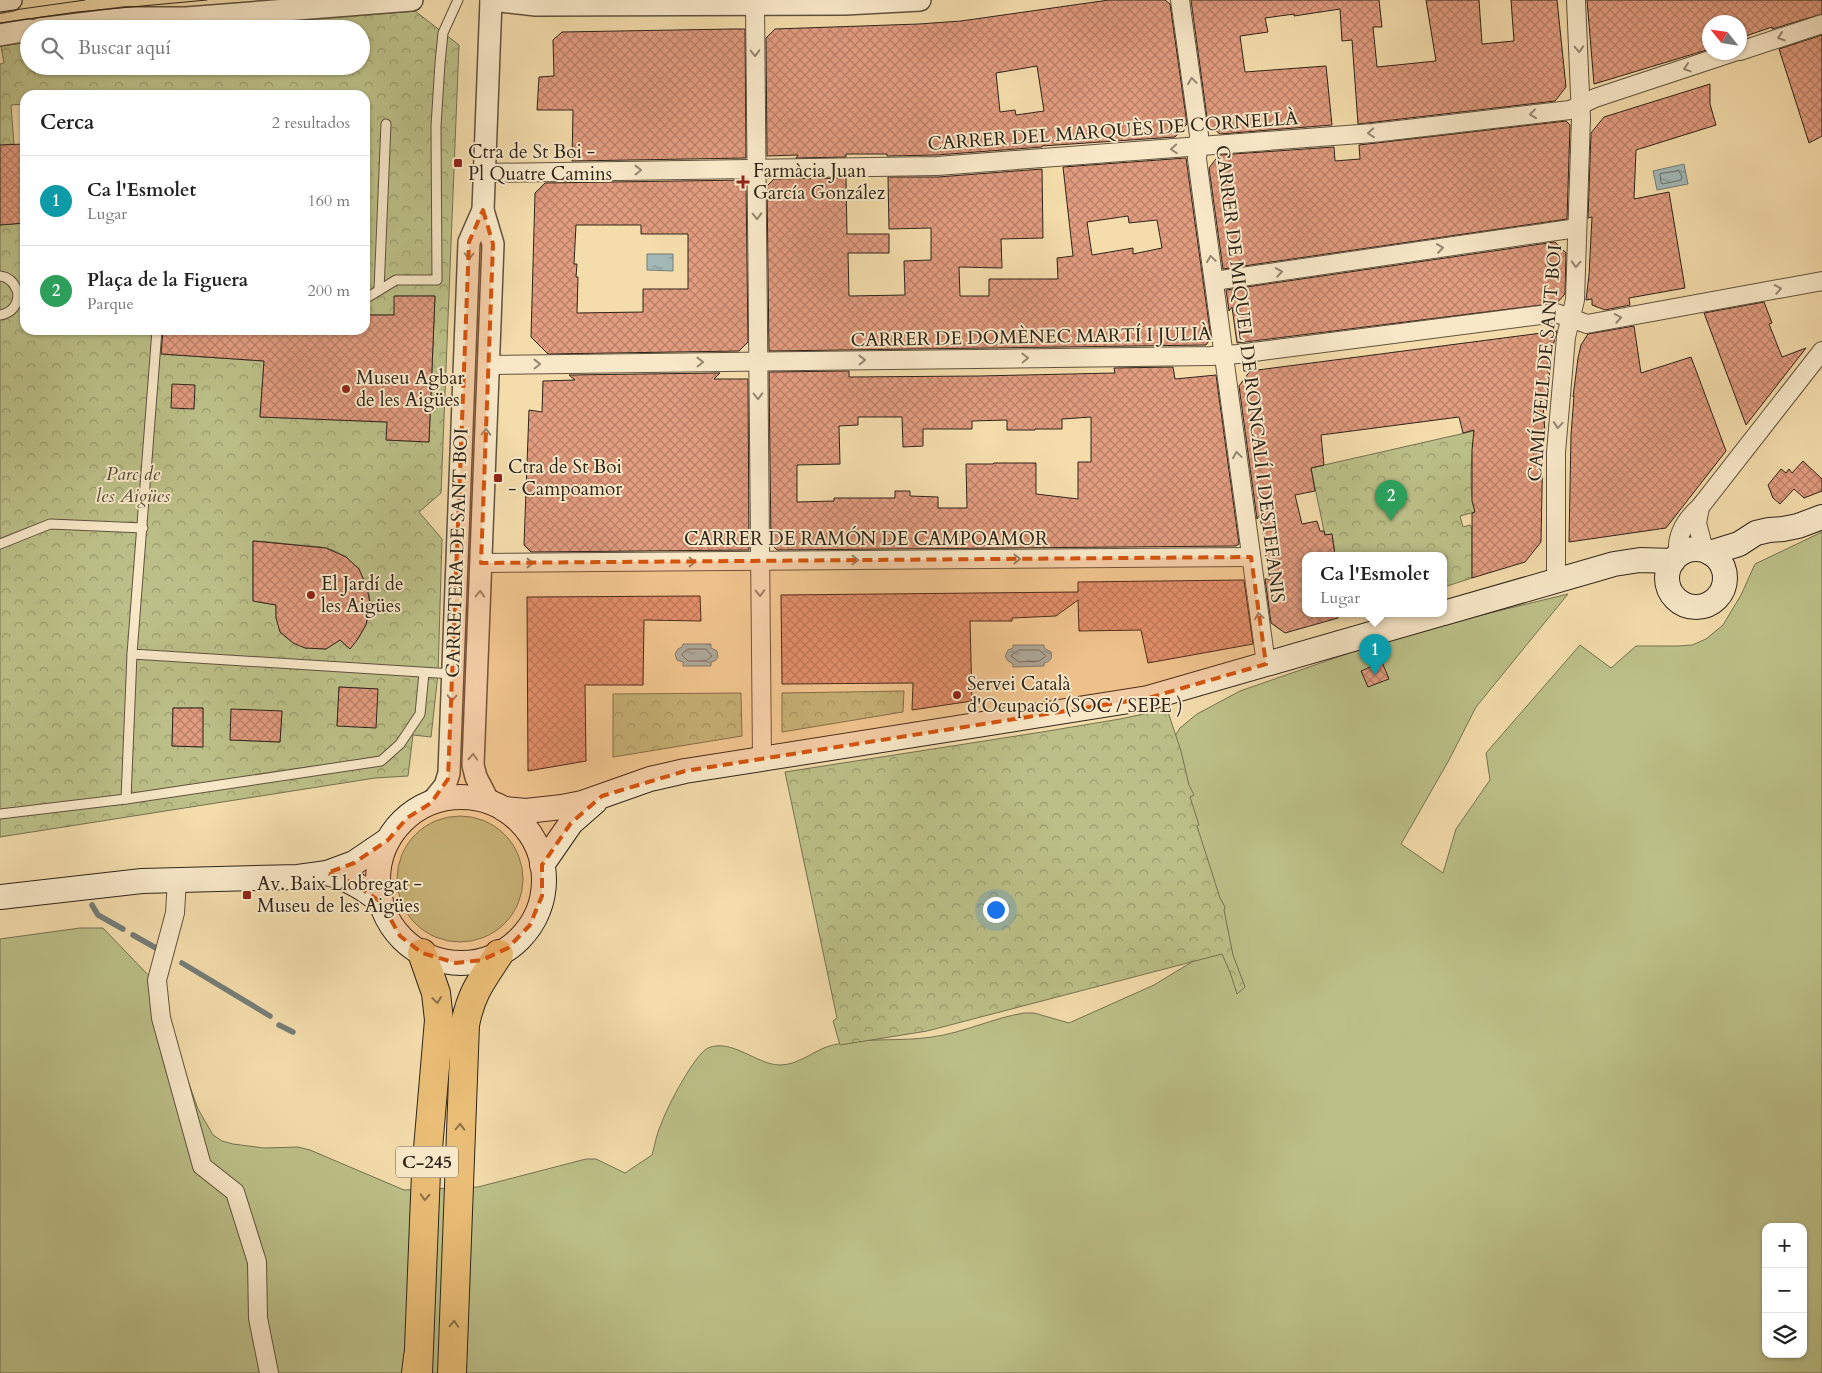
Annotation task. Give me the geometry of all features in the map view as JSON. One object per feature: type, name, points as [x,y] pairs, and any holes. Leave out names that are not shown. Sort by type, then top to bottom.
[{"type":"highway","name":"C-245","points":[[417,1368],[426,1172],[439,1020],[436,993],[422,953]]},
{"type":"highway","name":"C-245","points":[[452,1373],[465,1025],[468,1008],[474,992],[499,954]]},
{"type":"main road","points":[[1447,612],[1614,564],[1676,558],[1690,550],[1707,552],[1739,544],[1756,533],[1783,529],[1822,518]]},
{"type":"main road","points":[[1724,582],[1742,558],[1756,547],[1775,537],[1783,529]]},
{"type":"main road","points":[[1676,558],[1667,576],[1671,592],[1676,599],[1684,604],[1701,606],[1716,598],[1722,590],[1724,582],[1721,564],[1707,552]]},
{"type":"main road","points":[[1614,564],[1642,574],[1671,592]]},
{"type":"main road","points":[[0,897],[142,881],[298,876],[327,873],[354,863],[388,840],[407,818],[431,803],[460,797],[526,811],[562,807],[667,774],[1148,698],[1430,617]]},
{"type":"main road","points":[[542,865],[571,823],[602,796]]},
{"type":"main road","points":[[388,840],[382,855],[378,886],[381,902],[388,920],[400,936],[422,953],[439,960],[456,963],[482,960],[499,954],[520,938],[535,916],[542,896],[544,875],[536,846],[526,829],[496,806]]},
{"type":"main road","points":[[327,873],[340,876],[381,902]]},
{"type":"street","points":[[0,2],[11,0]]},
{"type":"street","points":[[111,20],[219,16],[412,0]]},
{"type":"street","points":[[491,0],[536,5],[805,2],[845,4],[920,0]]},
{"type":"street","name":"CARRETERA DE SANT BOI","points":[[491,0],[483,210],[493,244],[473,765],[476,777],[496,806]]},
{"type":"street","name":"CARRER DE MIQUEL DE RONCALÍ I DESTEFANIS","points":[[1180,0],[1199,135],[1197,159],[1266,664]]},
{"type":"street","name":"CAMÍ VELL DE SANT BOI","points":[[1556,580],[1556,452],[1566,337],[1575,300],[1581,104],[1576,0]]},
{"type":"street","points":[[755,4],[762,759]]},
{"type":"street","points":[[1747,49],[1822,24]]},
{"type":"street","points":[[0,35],[20,32]]},
{"type":"street","name":"CARRER DEL MARQUÈS DE CORNELLÀ","points":[[484,173],[937,166],[1373,133],[1570,110],[1594,98],[1710,60]]},
{"type":"street","name":"CARRETERA DE SANT BOI","points":[[431,803],[445,786],[448,779],[469,242],[483,210]]},
{"type":"street","points":[[1214,281],[1577,228]]},
{"type":"street","name":"CARRER DE DOMÈNEC MARTÍ I JULIÀ","points":[[488,365],[1224,355],[1556,313],[1587,324],[1822,281]]},
{"type":"street","points":[[1676,558],[1683,527],[1688,517],[1700,507],[1822,351]]},
{"type":"street","points":[[1700,507],[1697,523],[1707,552]]},
{"type":"street","name":"CARRER DE RAMÓN DE CAMPOAMOR","points":[[481,563],[1251,557]]},
{"type":"street","points":[[177,880],[175,913],[157,980],[161,1018],[202,1166],[235,1192],[244,1218],[257,1262],[258,1318],[269,1373]]},
{"type":"lane","points":[[370,296],[396,280],[437,280],[436,126],[440,62],[443,33],[458,0]]},
{"type":"lane","points":[[379,290],[386,124]]},
{"type":"lane","points":[[0,276],[12,281],[20,290]]},
{"type":"lane","points":[[0,315],[9,312],[15,306],[20,296]]},
{"type":"lane","points":[[126,799],[132,654],[157,335]]},
{"type":"lane","points":[[0,544],[50,524],[143,528]]},
{"type":"lane","points":[[132,654],[453,674]]},
{"type":"lane","points":[[0,814],[126,799],[381,761],[400,744],[420,714],[424,673]]},
{"type":"highlighted area","points":[[483,210],[493,244],[481,563],[1251,557],[1266,664],[1148,698],[685,771],[602,796],[571,823],[542,865],[542,896],[530,925],[508,948],[482,960],[456,963],[422,953],[400,936],[381,902],[353,883],[327,873],[354,863],[388,840],[407,818],[431,803],[448,779],[469,242]]},
{"type":"green space","name":"Parc de les Aigües","points":[[415,11],[459,45],[441,493],[419,512],[442,539],[438,674],[431,737],[413,735],[408,776],[375,778],[0,837],[0,225],[20,223],[20,335],[163,335],[161,354],[264,361],[260,417],[387,422],[387,440],[429,442],[435,296],[395,296],[394,315],[370,315],[370,90],[20,90],[20,104],[11,105],[14,144],[0,145],[0,64],[4,63],[1,46],[20,43],[20,75],[370,75],[370,20],[302,20]],"holes":[[[253,541],[326,548],[338,552],[357,568],[368,590],[369,614],[360,635],[350,648],[340,640],[326,649],[305,648],[276,618],[276,605],[253,601]],[[339,687],[378,689],[337,726]],[[173,708],[203,708],[202,747],[172,746]],[[282,711],[280,742],[230,740]]]},
{"type":"green space","points":[[1474,431],[1471,482],[1475,512],[1460,516],[1463,527],[1470,525],[1472,530],[1472,578],[1447,586],[1447,552],[1334,552],[1332,534],[1325,535],[1311,468]]},
{"type":"green space","points":[[1822,532],[1822,1373],[0,1373],[0,939],[80,928],[103,928],[152,979],[198,1109],[213,1135],[222,1141],[264,1148],[298,1147],[310,1150],[404,1190],[478,1187],[586,1159],[596,1159],[625,1173],[652,1155],[660,1126],[675,1094],[696,1060],[708,1048],[726,1046],[762,1061],[780,1065],[801,1060],[833,1045],[857,1041],[908,1039],[944,1035],[1024,1013],[1034,1013],[1069,1023],[1154,985],[1200,957],[1175,736],[1180,728],[1197,714],[1240,691],[1407,633],[1568,594],[1476,707],[1449,760],[1401,844],[1443,873],[1456,829],[1490,780],[1486,753],[1580,645],[1611,668],[1636,646],[1692,645],[1706,639],[1723,625],[1741,595],[1755,564]]},
{"type":"green space","points":[[904,691],[903,712],[782,732],[782,693]]},
{"type":"green space","points":[[741,693],[742,736],[613,757],[613,694]]},
{"type":"green space","points":[[1167,709],[1181,751],[1189,785],[1194,795],[1190,797],[1199,825],[1197,826],[1220,898],[1225,907],[1233,955],[1245,987],[1237,994],[1222,954],[927,1031],[840,1045],[833,1021],[837,1018],[785,772],[1042,732]]},
{"type":"green space","points":[[460,816],[484,821],[505,834],[518,855],[523,879],[518,903],[505,924],[484,937],[460,942],[436,937],[415,924],[402,903],[397,879],[402,855],[415,834],[436,821]]},
{"type":"water","points":[[1684,164],[1688,184],[1657,190],[1653,171]]},
{"type":"water","points":[[647,254],[673,254],[673,271],[647,270]]},
{"type":"water","points":[[683,644],[711,644],[711,648],[717,651],[718,657],[715,661],[711,662],[711,666],[683,666],[683,662],[677,660],[675,654]]},
{"type":"water","points":[[1013,645],[1044,645],[1044,648],[1051,652],[1051,658],[1044,663],[1044,666],[1013,667],[1013,664],[1005,656],[1008,650],[1013,648]]},
{"type":"building","points":[[1109,0],[1165,0],[1170,4],[1187,124],[1175,137],[937,155],[887,156],[887,154],[846,154],[846,157],[796,158],[798,155],[767,156],[766,38],[775,29],[961,21]],"holes":[[[1037,66],[1044,111],[1016,115],[1015,110],[1000,112],[996,73]]]},
{"type":"building","points":[[1191,0],[1379,0],[1382,27],[1373,27],[1377,67],[1436,61],[1426,0],[1479,0],[1482,44],[1514,41],[1511,0],[1557,0],[1566,87],[1555,101],[1358,124],[1352,40],[1342,41],[1340,9],[1294,16],[1294,14],[1265,18],[1268,32],[1240,36],[1245,72],[1326,66],[1332,125],[1220,134],[1208,125]]},
{"type":"building","points":[[1587,0],[1822,0],[1822,14],[1747,36],[1747,15],[1702,15],[1702,51],[1594,84]]},
{"type":"building","points":[[745,29],[746,158],[572,161],[573,110],[537,110],[539,77],[554,76],[553,40],[562,32]]},
{"type":"building","points":[[1822,35],[1822,136],[1809,143],[1779,49]]},
{"type":"building","points":[[1710,84],[1710,104],[1716,125],[1636,150],[1634,199],[1669,192],[1685,288],[1629,298],[1630,305],[1605,310],[1592,305],[1592,299],[1586,300],[1592,217],[1588,218],[1591,133],[1604,117]]},
{"type":"building","points":[[1566,121],[1570,125],[1567,219],[1223,269],[1209,168],[1219,155],[1334,147],[1335,161],[1360,159],[1359,145]]},
{"type":"building","points":[[20,144],[20,223],[0,225],[0,145]]},
{"type":"building","points":[[1186,158],[1211,338],[1206,345],[769,351],[767,186],[774,179],[846,178],[847,234],[889,234],[889,253],[848,253],[849,296],[905,295],[904,261],[931,260],[931,228],[889,229],[888,177],[938,177],[1042,169],[1043,238],[1001,239],[1002,268],[959,267],[960,296],[989,296],[989,279],[1058,279],[1057,258],[1073,256],[1063,167]],"holes":[[[1128,216],[1129,223],[1157,220],[1162,248],[1133,254],[1133,248],[1092,255],[1087,222]]]},
{"type":"building","points":[[746,180],[748,342],[739,351],[548,354],[531,337],[535,193],[545,183]],"holes":[[[576,225],[641,225],[641,234],[688,234],[688,289],[643,289],[643,312],[577,313],[578,277],[576,277],[577,264],[574,264]]]},
{"type":"building","points":[[1555,242],[1566,253],[1565,294],[1557,303],[1237,343],[1232,307],[1229,311],[1226,290]]},
{"type":"building","name":"Museu Agbar de les Aigües","points":[[394,296],[435,296],[429,442],[386,440],[387,422],[260,417],[264,361],[161,354],[163,335],[370,335],[370,315],[394,315]]},
{"type":"building","points":[[1764,302],[1772,323],[1769,324],[1782,357],[1806,348],[1746,425],[1704,313]]},
{"type":"building","points":[[1634,326],[1641,373],[1691,357],[1726,451],[1666,528],[1569,542],[1573,397],[1581,345],[1588,334]]},
{"type":"building","points":[[1557,331],[1548,364],[1550,379],[1548,404],[1543,405],[1545,432],[1543,440],[1541,542],[1525,562],[1472,578],[1472,513],[1475,512],[1472,501],[1474,430],[1463,433],[1459,417],[1321,435],[1324,465],[1311,468],[1315,491],[1295,495],[1302,524],[1317,521],[1320,531],[1324,531],[1325,535],[1332,534],[1334,552],[1302,552],[1302,617],[1338,618],[1285,633],[1271,623],[1265,579],[1269,579],[1260,515],[1257,519],[1239,386],[1250,371]]},
{"type":"building","points":[[1173,367],[1175,379],[1216,375],[1239,544],[1236,546],[777,550],[771,544],[769,372],[849,371],[849,377],[979,376],[1115,373],[1114,368]],"holes":[[[858,417],[902,417],[903,447],[923,446],[923,429],[972,429],[972,421],[1007,420],[1007,430],[1035,430],[1062,429],[1062,419],[1091,417],[1091,462],[1078,462],[1078,499],[1036,494],[1036,463],[994,463],[966,464],[967,508],[938,508],[938,497],[910,496],[910,491],[895,491],[895,498],[834,498],[834,501],[797,502],[797,465],[840,464],[839,426],[858,425]]]},
{"type":"building","points":[[720,373],[714,379],[748,379],[749,550],[531,552],[524,545],[529,410],[542,412],[543,381],[575,380],[569,375]]},
{"type":"building","points":[[172,384],[195,385],[194,409],[171,408]]},
{"type":"building","points":[[1803,461],[1822,479],[1822,491],[1804,498],[1794,489],[1780,504],[1773,498],[1768,485],[1781,469],[1786,473],[1789,469],[1792,473]]},
{"type":"building","name":"El Jardí de les Aigües","points":[[253,541],[326,548],[346,557],[359,569],[367,588],[370,603],[366,625],[350,649],[340,640],[326,649],[305,648],[293,643],[280,632],[276,618],[276,605],[253,601]]},
{"type":"building","points":[[1244,580],[1253,644],[1148,663],[1141,630],[1079,631],[1078,600],[1056,616],[1012,618],[1012,621],[970,621],[972,701],[912,710],[913,683],[782,684],[781,595],[1078,592],[1078,582]]},
{"type":"building","points":[[700,596],[701,621],[644,620],[643,685],[585,685],[586,761],[528,771],[527,597]]},
{"type":"building","points":[[1382,662],[1389,679],[1368,687],[1361,671]]},
{"type":"building","points":[[339,687],[378,689],[376,728],[337,726]]},
{"type":"building","points":[[173,708],[203,708],[203,747],[172,746]]},
{"type":"building","points":[[231,709],[282,711],[280,742],[230,740]]},
{"type":"waterway","points":[[92,905],[98,915],[123,929]]},
{"type":"waterway","points":[[133,935],[156,948]]},
{"type":"waterway","points":[[182,963],[270,1016]]},
{"type":"waterway","points":[[279,1025],[293,1032]]},
{"type":"tram line","points":[[0,12],[85,0]]},
{"type":"tram line","points":[[21,20],[77,12],[207,0]]},
{"type":"tram line","points":[[0,23],[20,20]]},
{"type":"place","name":"Ctra de St Boi - Pl Quatre Camins","points":[[458,163]]},
{"type":"place","name":"Farmàcia Juan García González","points":[[743,182]]},
{"type":"place","name":"Museu Agbar de les Aigües","points":[[346,389]]},
{"type":"place","name":"Ctra de St Boi - Campoamor","points":[[498,478]]},
{"type":"place","name":"Plaça de la Figuera","points":[[1391,521]]},
{"type":"place","name":"El Jardí de les Aigües","points":[[311,595]]},
{"type":"place","name":"Ca l'Esmolet","points":[[1375,675]]},
{"type":"place","name":"Servei Català d'Ocupació (SOC / SEPE )","points":[[957,695]]},
{"type":"place","name":"Av. Baix Llobregat - Museu de les Aigües","points":[[247,895]]}]
